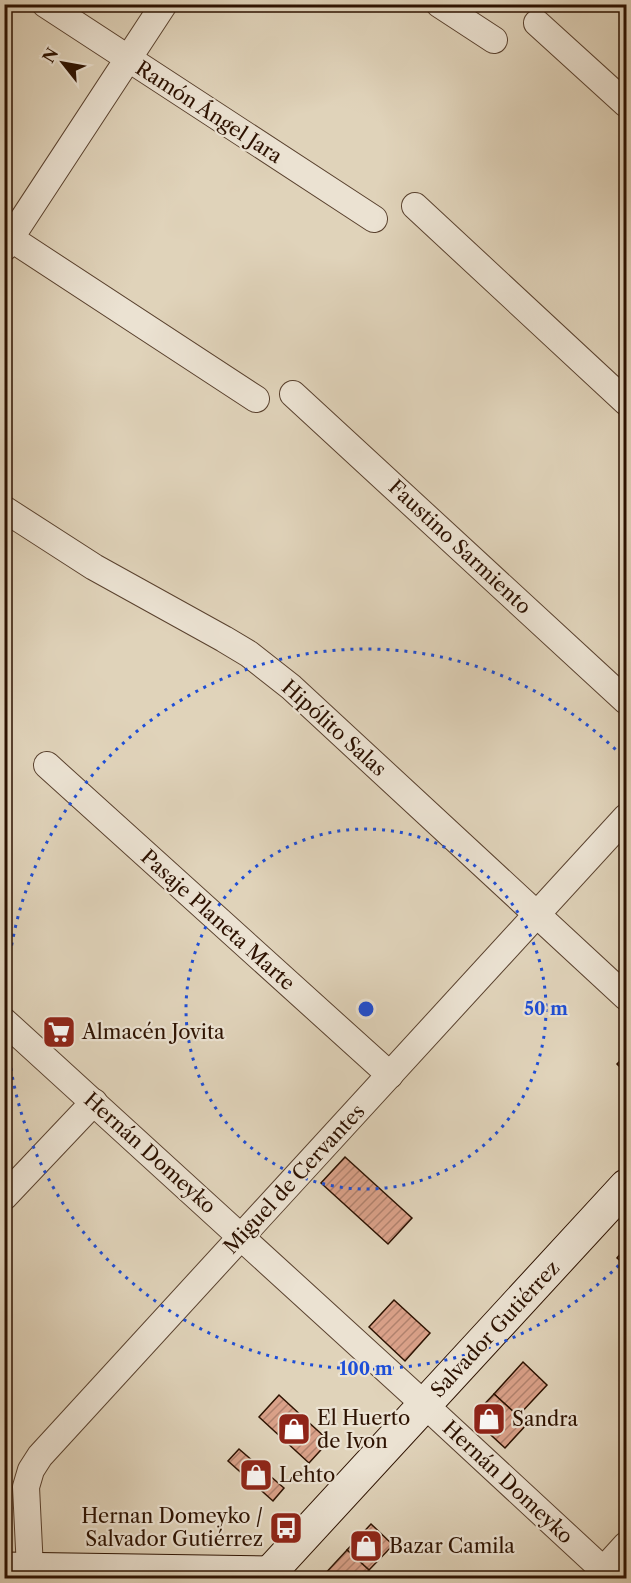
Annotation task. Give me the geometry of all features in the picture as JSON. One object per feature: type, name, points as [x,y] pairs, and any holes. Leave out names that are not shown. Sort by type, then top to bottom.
[{"type":"main road","name":"Salvador Gutiérrez","points":[[268,1576],[627,1186]]},
{"type":"main road","points":[[17,1569],[268,1576]]},
{"type":"street","name":"Ramón Ángel Jara","points":[[45,4],[374,219]]},
{"type":"street","points":[[164,4],[7,240],[256,399]]},
{"type":"street","points":[[439,4],[494,40]]},
{"type":"street","points":[[537,23],[627,104]]},
{"type":"street","points":[[415,206],[627,402]]},
{"type":"street","name":"Faustino Sarmiento","points":[[292,394],[627,701]]},
{"type":"street","name":"Hipólito Salas","points":[[4,508],[94,567],[224,639],[270,670],[300,695],[627,997]]},
{"type":"street","name":"Pasaje Planeta Marte","points":[[47,765],[390,1075]]},
{"type":"street","name":"Miguel de Cervantes","points":[[17,1569],[26,1487],[36,1461],[627,817]]},
{"type":"street","name":"Hernán Domeyko","points":[[4,1021],[425,1405],[604,1576]]},
{"type":"street","points":[[4,1197],[94,1102]]},
{"type":"street","points":[[604,1576],[627,1545]]},
{"type":"building","points":[[626,1055],[626,1073],[617,1064]]},
{"type":"building","points":[[345,1157],[412,1218],[388,1244],[321,1183]]},
{"type":"building","points":[[626,1247],[626,1266],[617,1258]]},
{"type":"building","points":[[394,1300],[430,1333],[405,1361],[369,1327]]},
{"type":"building","points":[[523,1362],[547,1385],[518,1416],[494,1394]]},
{"type":"building","points":[[494,1394],[527,1424],[505,1448],[479,1424],[476,1413]]},
{"type":"building","name":"El Huerto de Ivon","points":[[279,1395],[329,1441],[309,1463],[259,1417]]},
{"type":"building","name":"Lehto","points":[[239,1449],[284,1488],[273,1501],[228,1461]]},
{"type":"building","points":[[371,1524],[393,1545],[369,1570],[347,1550]]},
{"type":"building","points":[[347,1550],[369,1570],[362,1578],[322,1577]]},
{"type":"place","name":"Almacén Jovita","points":[[59,1032]]},
{"type":"place","name":"Sandra","points":[[489,1419]]},
{"type":"place","name":"El Huerto de Ivon","points":[[294,1429]]},
{"type":"place","name":"Lehto","points":[[256,1475]]},
{"type":"place","name":"Hernan Domeyko / Salvador Gutiérrez","points":[[286,1528]]},
{"type":"place","name":"Bazar Camila","points":[[366,1546]]}]
